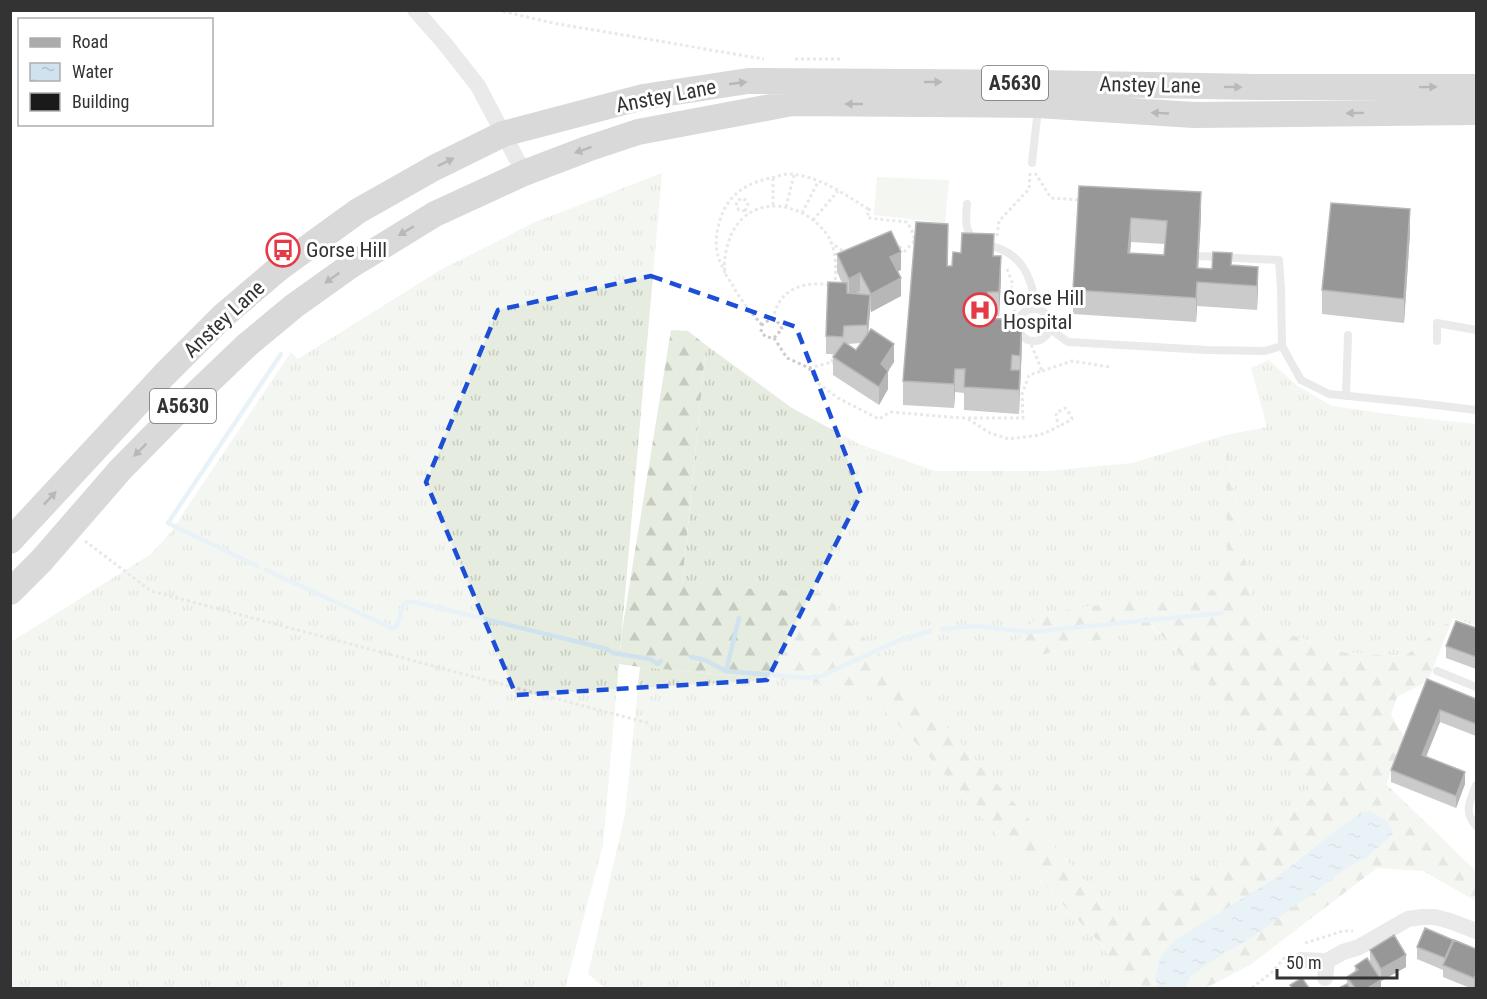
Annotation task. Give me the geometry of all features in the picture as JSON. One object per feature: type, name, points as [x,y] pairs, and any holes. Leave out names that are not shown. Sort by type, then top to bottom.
[{"type":"main road","name":"Anstey Lane","points":[[10,541],[165,374],[223,316],[278,269],[358,211],[434,168],[503,134],[644,98],[748,81],[1476,87]]},
{"type":"main road","name":"Anstey Lane","points":[[10,592],[121,469],[247,345],[294,306],[350,266],[435,214],[524,173],[638,132],[792,104],[1038,105]]},
{"type":"main road","name":"A5630","points":[[1038,105],[1194,115],[1476,112]]},
{"type":"street","points":[[415,10],[478,86],[524,173]]},
{"type":"street","points":[[1301,960],[1327,961],[1408,919],[1435,917],[1476,931]]},
{"type":"street","points":[[1325,978],[1327,961]]},
{"type":"lane","points":[[1032,163],[1038,105]]},
{"type":"lane","points":[[967,204],[965,224],[968,232],[981,244],[1003,249],[1023,266],[1032,284],[1037,309]]},
{"type":"lane","points":[[1199,255],[1279,260],[1282,346],[1302,380],[1329,394],[1476,410]]},
{"type":"lane","points":[[1037,309],[1046,314],[1050,329],[1041,339],[1032,341],[1024,337],[1014,326],[1027,310],[1037,309]]},
{"type":"lane","points":[[1437,341],[1437,324],[1476,330]]},
{"type":"lane","points":[[1050,329],[1068,342],[1255,351],[1282,346]]},
{"type":"lane","points":[[1346,396],[1348,335]]},
{"type":"lane","points":[[1437,671],[1476,687]]},
{"type":"lane","points":[[1476,785],[1468,808],[1470,818],[1476,826]]},
{"type":"path","points":[[497,10],[582,28],[762,59],[774,59]]},
{"type":"path","points":[[785,59],[818,59]]},
{"type":"path","points":[[1032,163],[1034,172],[1051,198],[1080,200],[1086,203]]},
{"type":"path","points":[[762,325],[739,298],[717,255],[719,221],[725,206],[734,196],[745,187],[760,180],[788,174],[830,186],[874,211]]},
{"type":"path","points":[[786,207],[794,176]]},
{"type":"path","points":[[772,205],[773,177]]},
{"type":"path","points":[[802,213],[818,182]]},
{"type":"path","points":[[813,220],[838,191]]},
{"type":"path","points":[[734,196],[737,201],[736,206],[746,213],[772,205],[786,207],[813,220],[829,238],[836,257],[835,287]]},
{"type":"path","points":[[725,273],[725,251],[731,234],[746,213],[748,205],[747,201],[742,198],[737,201]]},
{"type":"path","points":[[868,209],[868,218],[907,222],[915,240],[905,251],[895,243],[884,240]]},
{"type":"path","points":[[830,242],[843,250],[852,250]]},
{"type":"path","points":[[836,257],[843,250]]},
{"type":"path","points":[[773,320],[780,300],[795,288],[816,283],[835,287],[843,284]]},
{"type":"path","points":[[774,338],[782,329],[779,323],[768,320],[762,325],[761,332],[766,337],[774,338],[787,358],[809,368],[818,383],[838,398],[879,419],[890,412],[967,418],[1023,418],[1022,394],[1029,375],[1072,361],[1110,367]]},
{"type":"path","points":[[1032,341],[1031,344],[1042,371]]},
{"type":"path","points":[[832,362],[833,354]]},
{"type":"path","points":[[809,368],[832,362]]},
{"type":"path","points":[[832,362],[838,368]]},
{"type":"path","points":[[967,418],[990,433],[1009,439],[1040,435],[1058,427],[1072,419],[1065,408],[1056,413],[1058,427]]},
{"type":"path","points":[[69,529],[151,591],[648,723]]},
{"type":"highlighted area","points":[[651,276],[796,327],[861,494],[767,680],[516,695],[426,482],[498,310]]},
{"type":"green space","points":[[662,173],[603,845],[565,988],[11,988],[11,642],[151,554],[170,533],[291,352],[298,359],[442,269],[533,223]]},
{"type":"green space","points":[[877,177],[949,180],[945,223],[874,215]]},
{"type":"green space","points":[[671,330],[688,331],[706,345],[682,585],[824,593],[1126,926],[1317,795],[1152,626],[1026,659],[1017,641],[1033,621],[1069,609],[1216,590],[1227,569],[1226,435],[1248,580],[1259,624],[1346,653],[1405,656],[1453,618],[1428,681],[1397,697],[1391,715],[1405,738],[1386,784],[1476,871],[1476,901],[1423,871],[1377,868],[1250,965],[1206,988],[1132,988],[1101,944],[1010,850],[930,758],[862,687],[619,664],[622,631]]},
{"type":"green space","points":[[706,345],[792,408],[859,444],[935,471],[1047,471],[1132,463],[1226,435],[1267,427],[1251,368],[1269,360],[1296,385],[1332,406],[1476,424],[1476,626],[1453,618],[1405,656],[1346,653],[1259,624],[1248,580],[1227,441],[1227,569],[1216,590],[1026,659],[1151,626],[1320,793],[1126,926],[824,593],[682,586]]},
{"type":"green space","points":[[640,667],[862,687],[930,758],[1010,850],[1101,944],[1132,988],[605,988],[588,974],[625,814]]},
{"type":"water","points":[[1369,811],[1390,824],[1393,834],[1367,857],[1350,866],[1251,938],[1213,960],[1191,976],[1185,987],[1158,988],[1155,978],[1160,958],[1174,941],[1277,877],[1339,828],[1360,814]]},
{"type":"building","points":[[1079,186],[1201,192],[1197,268],[1212,269],[1213,252],[1232,253],[1231,265],[1258,267],[1257,286],[1197,282],[1196,298],[1073,290]],"holes":[[[1131,218],[1167,221],[1164,255],[1128,253]]]},
{"type":"building","points":[[1331,203],[1410,209],[1404,299],[1322,290]]},
{"type":"building","points":[[916,222],[948,224],[947,266],[952,266],[953,252],[961,253],[962,233],[994,234],[993,256],[1001,256],[999,292],[988,292],[986,318],[1022,320],[1020,356],[1012,355],[1011,370],[1020,370],[1019,390],[964,387],[965,369],[955,369],[954,384],[903,381]]},
{"type":"building","points":[[891,231],[901,252],[890,257],[901,278],[871,294],[860,273],[849,279],[837,254]]},
{"type":"building","points":[[828,282],[847,283],[847,293],[870,295],[867,325],[844,326],[843,337],[826,336]]},
{"type":"building","points":[[871,329],[894,344],[881,364],[888,371],[879,387],[833,357],[844,342],[856,350]]},
{"type":"building","points":[[1456,621],[1476,628],[1476,657],[1446,646]]},
{"type":"building","points":[[1427,679],[1476,699],[1476,724],[1440,710],[1422,755],[1465,772],[1456,796],[1391,770]]},
{"type":"building","points":[[1425,928],[1453,940],[1445,958],[1417,947]]},
{"type":"building","points":[[1394,935],[1406,955],[1381,969],[1370,950]]},
{"type":"building","points":[[1454,940],[1476,949],[1474,978],[1443,965]]},
{"type":"building","points":[[1367,958],[1381,980],[1368,988],[1355,988],[1347,977],[1358,970],[1355,966]]},
{"type":"building","points":[[1302,978],[1309,988],[1292,988],[1290,985]]},
{"type":"waterway","points":[[257,566],[168,523],[281,354]]},
{"type":"waterway","points":[[266,570],[392,628],[397,626],[403,605],[407,602],[415,602],[607,649],[613,653],[650,659],[658,664],[661,661]]},
{"type":"waterway","points":[[942,629],[975,626],[1029,632],[1222,613]]},
{"type":"waterway","points":[[726,671],[739,618]]},
{"type":"waterway","points":[[691,657],[705,660],[726,671],[807,678],[821,676],[900,640],[930,631]]},
{"type":"place","name":"Gorse Hill","points":[[283,250]]},
{"type":"place","name":"Gorse Hill Hospital","points":[[980,310]]}]
